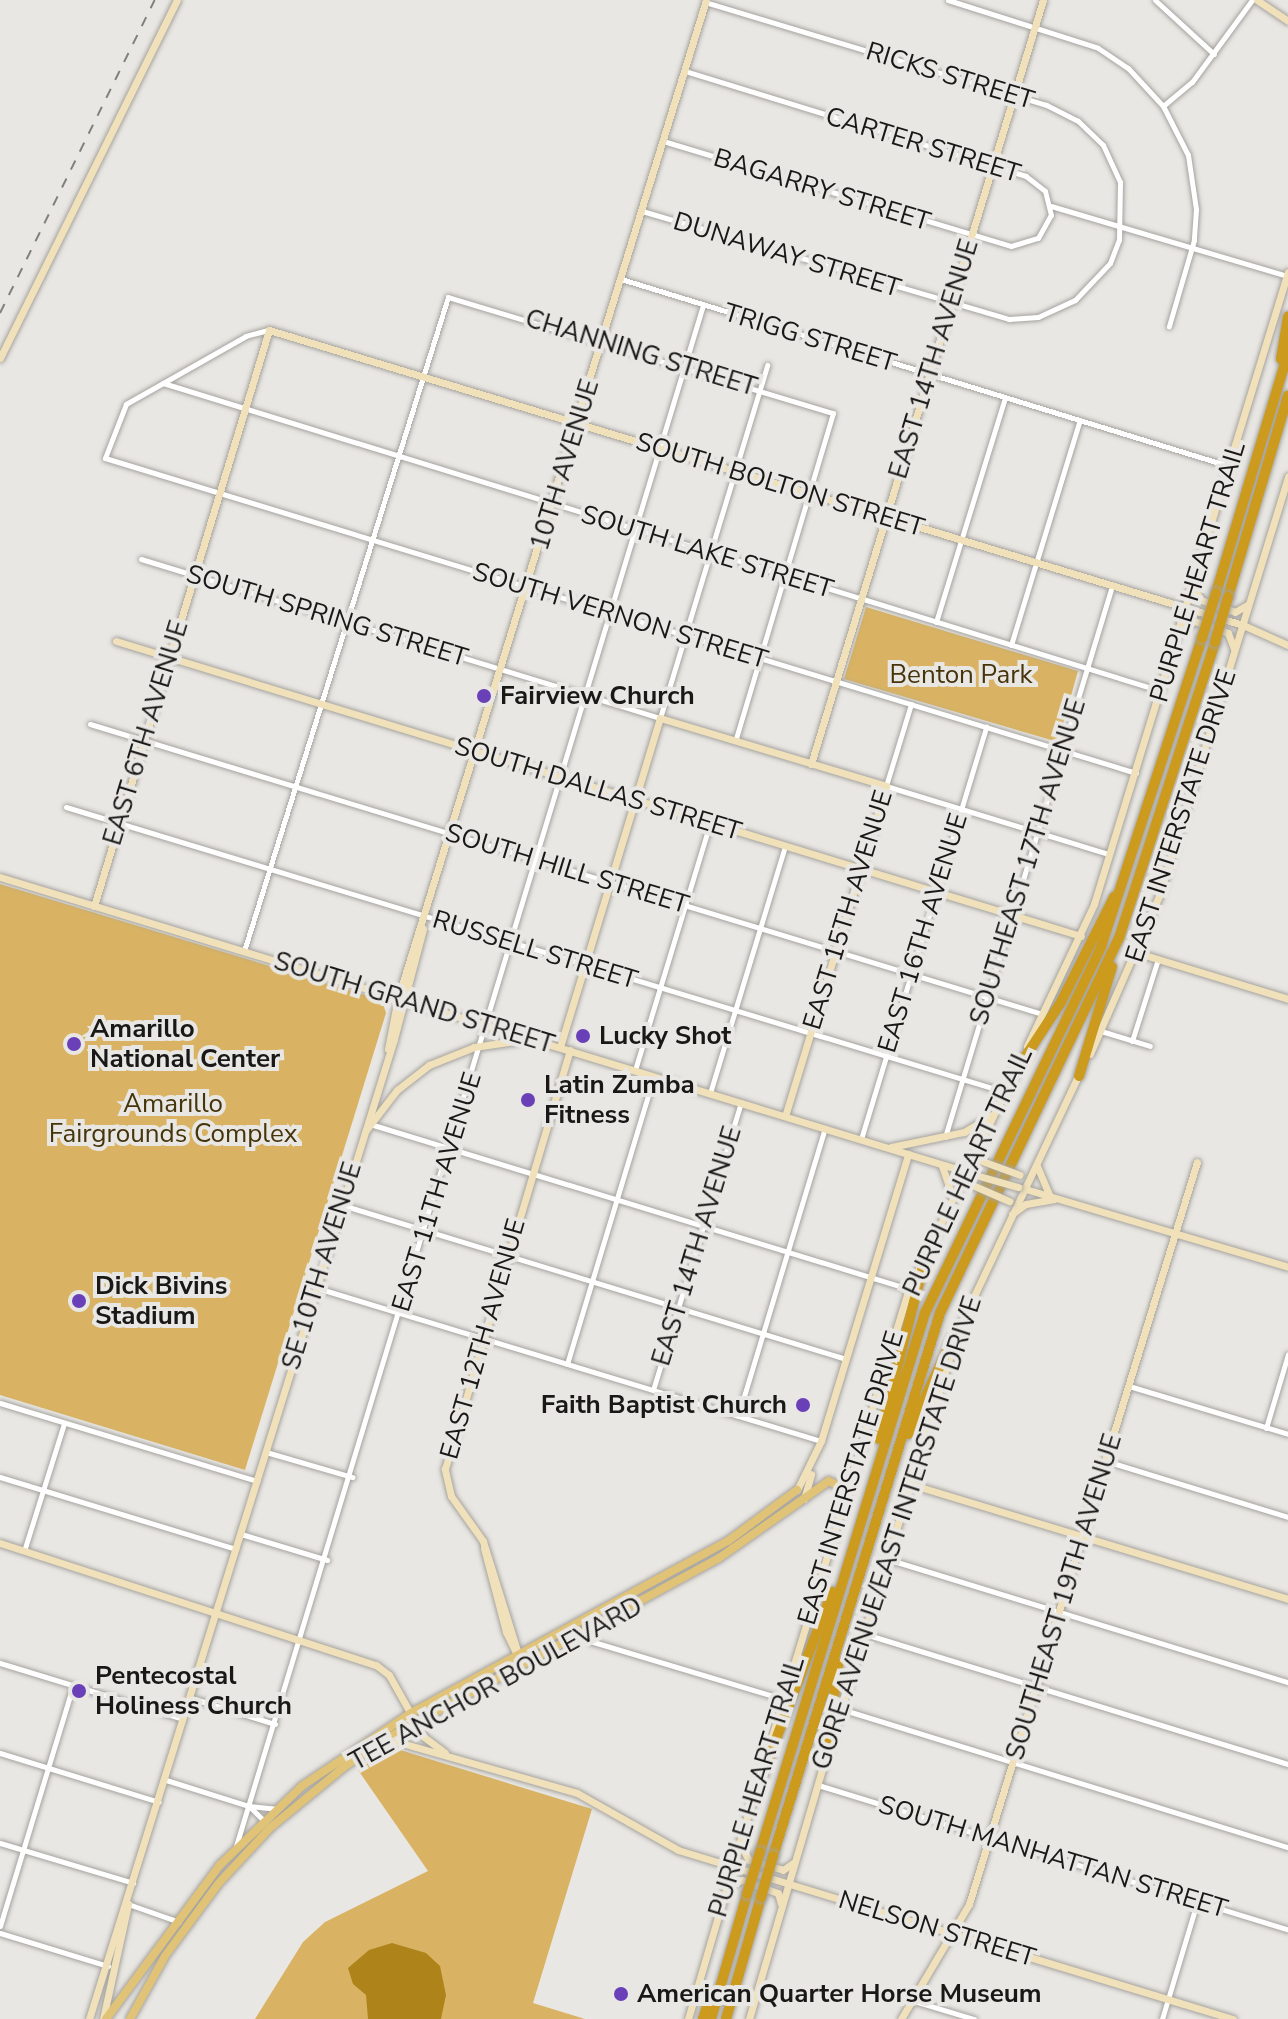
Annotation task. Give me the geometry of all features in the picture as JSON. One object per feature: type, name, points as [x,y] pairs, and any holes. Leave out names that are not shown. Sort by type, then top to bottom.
[{"type":"highway","points":[[1279,383],[1288,317]]},
{"type":"highway","name":"PURPLE HEART TRAIL","points":[[711,2019],[847,1562],[930,1301],[1101,947],[1136,848],[1288,353]]},
{"type":"highway","name":"PURPLE HEART TRAIL","points":[[726,2019],[890,1472],[953,1283],[1126,923],[1215,642],[1288,396]]},
{"type":"highway","points":[[1012,1077],[1061,1002],[1136,848]]},
{"type":"highway","points":[[1079,1076],[1126,923]]},
{"type":"highway","points":[[872,1483],[904,1332],[927,1251]]},
{"type":"highway","points":[[890,1472],[957,1330]]},
{"type":"highway","points":[[752,1802],[847,1562]]},
{"type":"highway","points":[[826,1757],[844,1623]]},
{"type":"highway","points":[[703,2019],[723,1973]]},
{"type":"main road","points":[[0,358],[177,0]]},
{"type":"main road","name":"EAST 14TH AVENUE","points":[[811,764],[1043,0]]},
{"type":"main road","points":[[1255,0],[1288,21]]},
{"type":"main road","name":"10TH AVENUE","points":[[388,1051],[706,1]]},
{"type":"main road","name":"EAST INTERSTATE DRIVE","points":[[688,2019],[909,1289],[958,1188],[969,1173],[994,1114],[1081,936],[1136,773],[1287,274]]},
{"type":"main road","name":"SOUTH BOLTON STREET","points":[[269,330],[1186,607],[1243,625],[1288,645]]},
{"type":"main road","name":"EAST 6TH AVENUE","points":[[94,906],[269,330]]},
{"type":"main road","name":"EAST INTERSTATE DRIVE","points":[[1021,1188],[1032,1172],[1138,953],[1288,476]]},
{"type":"main road","points":[[1193,584],[1201,600],[1235,612],[1250,602]]},
{"type":"main road","points":[[1178,633],[1194,621],[1228,633],[1235,652]]},
{"type":"main road","name":"SOUTH DALLAS STREET","points":[[116,641],[1081,936]]},
{"type":"main road","points":[[560,1047],[660,718]]},
{"type":"main road","name":"SOUTH SPRING STREET","points":[[660,718],[886,786]]},
{"type":"main road","name":"EAST 15TH AVENUE","points":[[785,1116],[886,786]]},
{"type":"main road","name":"SOUTH GRAND STREET","points":[[0,877],[969,1173],[1288,1267]]},
{"type":"main road","points":[[1138,953],[1288,999]]},
{"type":"main road","points":[[380,993],[391,1009],[391,1024]]},
{"type":"main road","name":"10TH AVENUE","points":[[388,1051],[391,1024],[402,1000]]},
{"type":"main road","points":[[368,1123],[397,1090],[429,1065],[481,1046],[534,1039]]},
{"type":"main road","name":"EAST 12TH AVENUE","points":[[517,1655],[506,1632],[483,1541],[451,1496],[445,1469],[570,1050]]},
{"type":"main road","points":[[368,1123],[388,1051]]},
{"type":"main road","points":[[375,1092],[397,1090]]},
{"type":"main road","points":[[887,1147],[944,1138],[994,1114]]},
{"type":"main road","name":"SE 10TH AVENUE","points":[[257,1481],[368,1123]]},
{"type":"main road","points":[[979,1146],[982,1161],[1020,1175],[1032,1172]]},
{"type":"main road","points":[[804,1499],[908,1154]]},
{"type":"main road","points":[[958,1188],[970,1184],[1009,1201],[1011,1214],[1026,1204],[1054,1197],[1037,1175],[1038,1159]]},
{"type":"main road","name":"SOUTHEAST 19TH AVENUE","points":[[901,2019],[969,1904],[1197,1162]]},
{"type":"main road","points":[[941,1164],[951,1180],[951,1202]]},
{"type":"main road","name":"GORE AVENUE/EAST INTERSTATE DRIVE","points":[[788,1884],[957,1330],[1021,1188]]},
{"type":"main road","points":[[797,1490],[821,1441]]},
{"type":"main road","points":[[89,2019],[109,1966],[257,1481]]},
{"type":"main road","name":"TEE ANCHOR BOULEVARD","points":[[130,2019],[185,1926],[270,1828],[370,1750],[742,1545],[829,1481],[846,1490]]},
{"type":"main road","points":[[910,1484],[1288,1599]]},
{"type":"main road","name":"TEE ANCHOR BOULEVARD","points":[[104,2019],[176,1920],[236,1848],[263,1820],[330,1765],[411,1713],[728,1541],[797,1490]]},
{"type":"main road","points":[[0,1543],[383,1669],[431,1744],[451,1756]]},
{"type":"main road","points":[[517,1655],[523,1665]]},
{"type":"main road","name":"NELSON STREET","points":[[370,1750],[398,1742],[577,1793],[661,1843],[1233,2019]]},
{"type":"main road","points":[[740,1842],[749,1860],[783,1870],[795,1860]]},
{"type":"main road","points":[[726,1887],[742,1880],[775,1891],[781,1906]]},
{"type":"main road","points":[[749,2019],[788,1884]]},
{"type":"main road","points":[[104,2019],[109,1966]]},
{"type":"street","points":[[948,0],[1098,48],[1128,68],[1163,106],[1182,141],[1194,180],[1192,247],[1169,326]]},
{"type":"street","points":[[1155,0],[1214,54]]},
{"type":"street","points":[[1163,106],[1184,91],[1255,0]]},
{"type":"street","name":"RICKS STREET","points":[[706,1],[1014,96],[1078,121],[1103,145],[1120,182],[1122,227]]},
{"type":"street","name":"CARTER STREET","points":[[684,71],[1034,179],[1051,206]]},
{"type":"street","name":"BAGARRY STREET","points":[[663,141],[971,236],[1026,245],[1042,234],[1051,206]]},
{"type":"street","points":[[1051,206],[1287,274]]},
{"type":"street","name":"DUNAWAY STREET","points":[[642,211],[950,305],[1023,320],[1064,307],[1095,284],[1115,252],[1122,227]]},
{"type":"street","name":"TRIGG STREET","points":[[621,279],[1229,466]]},
{"type":"street","name":"CHANNING STREET","points":[[420,375],[448,297],[685,366],[833,413],[811,494]]},
{"type":"street","name":"EAST 11TH AVENUE","points":[[236,1848],[327,1560],[481,1046],[509,942],[703,305]]},
{"type":"street","points":[[163,383],[246,336],[269,330]]},
{"type":"street","points":[[660,718],[767,365]]},
{"type":"street","points":[[244,951],[420,375]]},
{"type":"street","name":"SOUTH VERNON STREET","points":[[163,383],[121,410],[105,458],[1136,773]]},
{"type":"street","name":"SOUTH LAKE STREET","points":[[163,383],[245,412],[1161,691]]},
{"type":"street","points":[[936,622],[1005,398]]},
{"type":"street","points":[[1011,645],[1080,420]]},
{"type":"street","points":[[735,741],[811,494]]},
{"type":"street","name":"SOUTH SPRING STREET","points":[[141,559],[660,718]]},
{"type":"street","name":"SOUTHEAST 17TH AVENUE","points":[[944,1138],[1112,586]]},
{"type":"street","name":"EAST 15TH AVENUE","points":[[886,786],[911,704]]},
{"type":"street","name":"SOUTH HILL STREET","points":[[90,724],[1043,1014]]},
{"type":"street","name":"EAST 16TH AVENUE","points":[[861,1139],[986,727]]},
{"type":"street","name":"SOUTH SPRING STREET","points":[[886,786],[1110,855]]},
{"type":"street","name":"RUSSELL STREET","points":[[66,807],[1005,1092]]},
{"type":"street","points":[[635,1070],[710,823]]},
{"type":"street","name":"EAST 14TH AVENUE","points":[[710,1093],[785,846]]},
{"type":"street","points":[[1132,1041],[1158,959]]},
{"type":"street","points":[[1101,1031],[1150,1046]]},
{"type":"street","points":[[567,1364],[654,1076]]},
{"type":"street","name":"EAST 14TH AVENUE","points":[[653,1390],[741,1102]]},
{"type":"street","points":[[368,1123],[909,1289]]},
{"type":"street","points":[[738,1416],[825,1128]]},
{"type":"street","points":[[341,1205],[846,1359]]},
{"type":"street","points":[[316,1288],[821,1441]]},
{"type":"street","points":[[1266,1428],[1288,1354]]},
{"type":"street","points":[[1129,1386],[1288,1434]]},
{"type":"street","points":[[0,1403],[257,1481]]},
{"type":"street","points":[[24,1551],[64,1423]]},
{"type":"street","points":[[266,1452],[352,1477]]},
{"type":"street","points":[[1106,1461],[1288,1517]]},
{"type":"street","points":[[0,1477],[236,1549]]},
{"type":"street","points":[[241,1534],[327,1560]]},
{"type":"street","points":[[887,1559],[1288,1682]]},
{"type":"street","points":[[574,1625],[580,1636],[783,1699]]},
{"type":"street","points":[[865,1634],[1288,1764]]},
{"type":"street","points":[[0,1663],[184,1719]]},
{"type":"street","points":[[0,1926],[73,1686]]},
{"type":"street","points":[[191,1698],[275,1724]]},
{"type":"street","points":[[841,1709],[1288,1847]]},
{"type":"street","points":[[0,1753],[159,1802]]},
{"type":"street","points":[[166,1780],[249,1806],[276,1809]]},
{"type":"street","name":"SOUTH MANHATTAN STREET","points":[[818,1785],[1288,1930]]},
{"type":"street","points":[[249,1806],[270,1828]]},
{"type":"street","points":[[0,1843],[134,1883]]},
{"type":"street","points":[[1162,2019],[1197,1902]]},
{"type":"street","points":[[128,1904],[185,1926]]},
{"type":"street","points":[[0,1933],[109,1966]]},
{"type":"street","points":[[910,2000],[974,2019]]},
{"type":"green space","name":"Benton Park","points":[[866,607],[1078,671],[1058,742],[844,679]]},
{"type":"green space","name":"Amarillo Fairgrounds Complex","points":[[0,884],[382,1000],[386,1013],[245,1470],[0,1395]]},
{"type":"green space","points":[[397,1749],[592,1809],[533,2003],[585,2019],[255,2019],[303,1942],[325,1922],[428,1871],[358,1770],[382,1752]]},
{"type":"shaded area","points":[[392,1943],[426,1953],[440,1966],[446,1995],[441,2019],[368,2019],[366,1995],[353,1984],[348,1968],[369,1950]]},
{"type":"railway","points":[[0,313],[155,0]]},
{"type":"place","name":"Fairview Church","points":[[484,696]]},
{"type":"place","name":"Lucky Shot","points":[[583,1036]]},
{"type":"place","name":"Amarillo National Center","points":[[74,1044]]},
{"type":"place","name":"Latin Zumba Fitness","points":[[528,1100]]},
{"type":"place","name":"Dick Bivins Stadium","points":[[79,1301]]},
{"type":"place","name":"Faith Baptist Church","points":[[803,1405]]},
{"type":"place","name":"Pentecostal Holiness Church","points":[[79,1691]]},
{"type":"place","name":"American Quarter Horse Museum","points":[[621,1994]]}]
